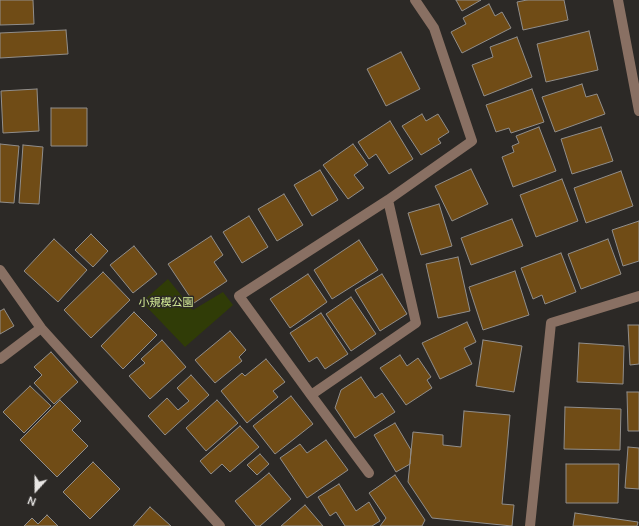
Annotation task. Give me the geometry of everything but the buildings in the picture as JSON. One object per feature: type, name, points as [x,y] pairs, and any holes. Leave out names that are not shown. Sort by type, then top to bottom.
[{"type":"street","points":[[369,473],[238,296],[388,200],[472,141],[434,28],[415,0]]},
{"type":"street","points":[[618,0],[639,110]]},
{"type":"street","points":[[311,395],[416,323],[388,200]]},
{"type":"street","points":[[0,270],[41,328],[220,526]]},
{"type":"street","points":[[530,526],[551,323],[639,296]]},
{"type":"street","points":[[0,359],[41,328]]},
{"type":"green space","name":"小規模公園","points":[[168,279],[193,310],[223,292],[233,305],[185,347],[142,302]]}]
